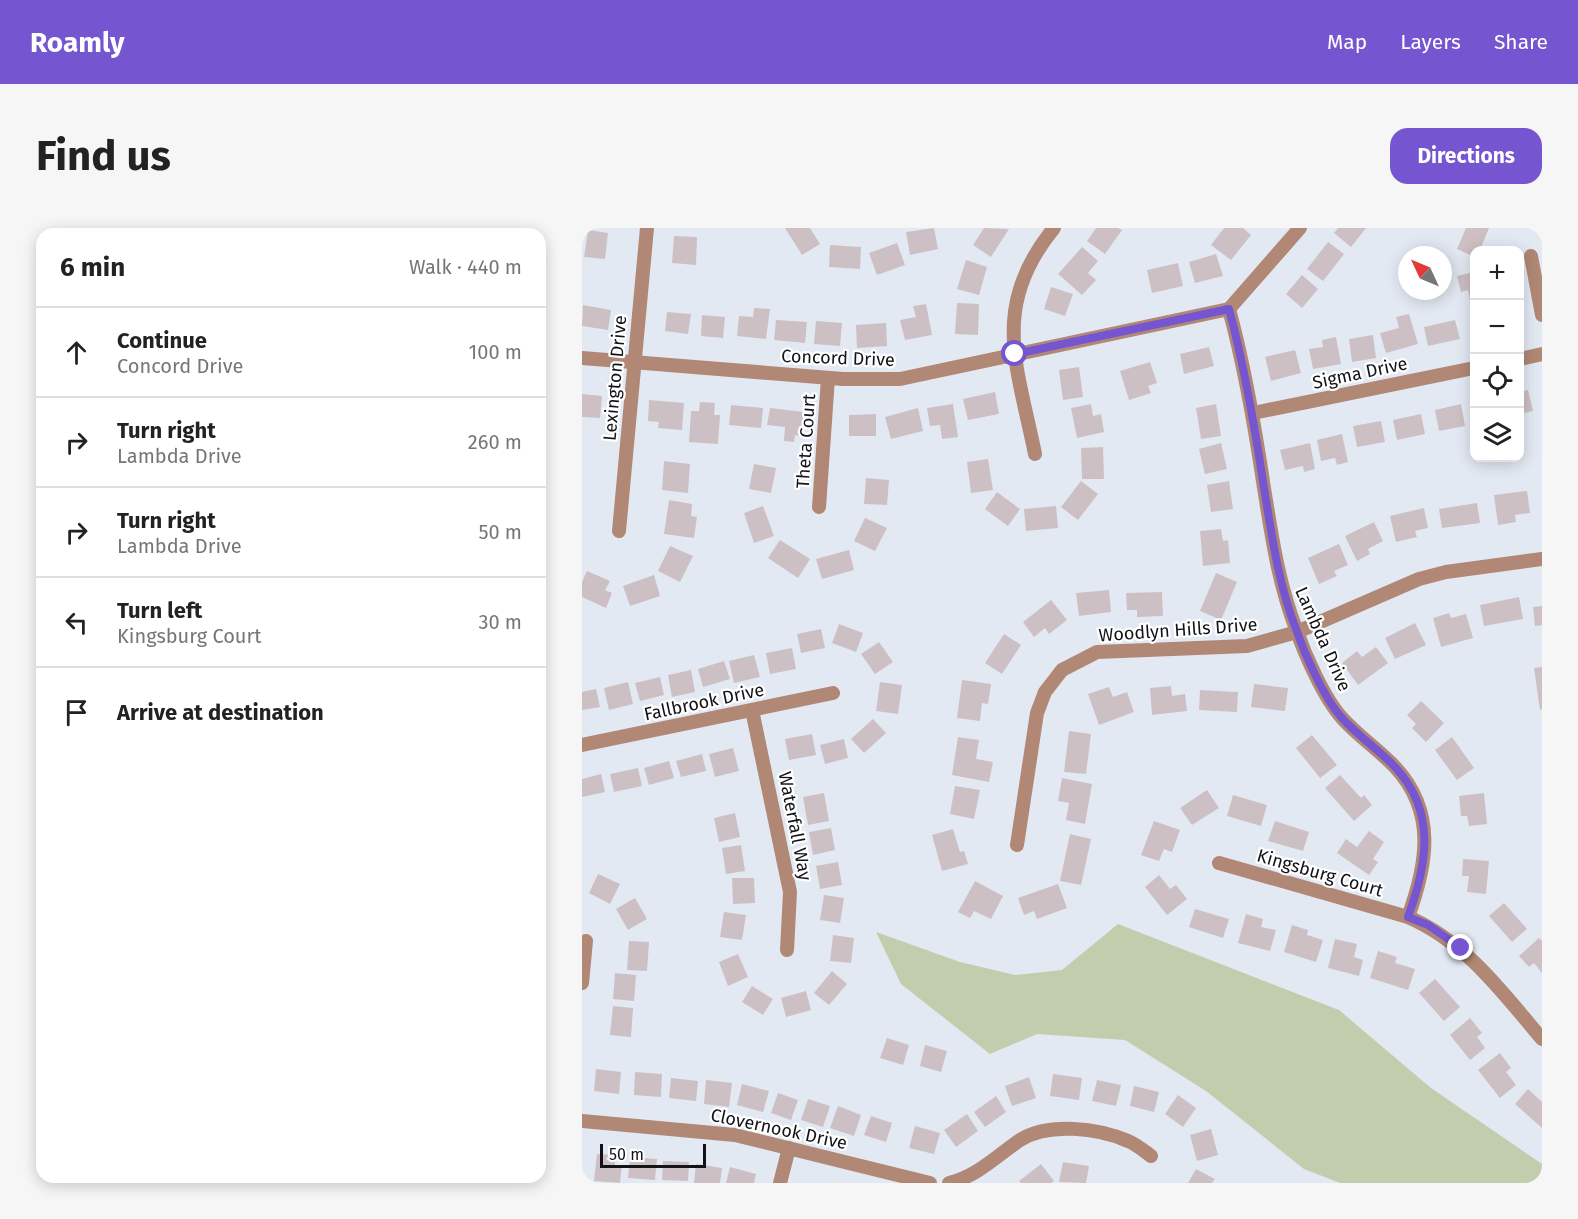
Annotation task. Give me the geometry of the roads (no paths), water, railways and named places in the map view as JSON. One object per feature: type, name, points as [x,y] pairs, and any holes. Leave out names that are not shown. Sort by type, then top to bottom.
[{"type":"street","name":"Lexington Drive","points":[[619,531],[647,228]]},
{"type":"street","points":[[1229,309],[1300,228]]},
{"type":"street","points":[[1035,454],[1015,354],[1012,321],[1016,297],[1033,256],[1048,230]]},
{"type":"street","points":[[1531,256],[1542,315]]},
{"type":"street","name":"Concord Drive","points":[[582,358],[828,378],[900,379],[1229,309]]},
{"type":"street","name":"Lambda Drive","points":[[1229,309],[1252,413],[1280,585],[1297,632],[1332,704],[1342,717],[1396,768],[1410,788],[1420,810],[1426,850],[1421,882],[1408,917]]},
{"type":"street","points":[[1524,358],[1542,354]]},
{"type":"street","name":"Sigma Drive","points":[[1252,413],[1470,369]]},
{"type":"street","name":"Theta Court","points":[[819,507],[828,378]]},
{"type":"street","name":"Woodlyn Hills Drive","points":[[1017,845],[1038,713],[1045,692],[1062,669],[1097,652],[1247,646],[1297,632],[1419,579],[1446,572],[1542,559]]},
{"type":"street","name":"Fallbrook Drive","points":[[582,746],[833,693]]},
{"type":"street","name":"Waterfall Way","points":[[752,710],[790,892],[787,950]]},
{"type":"street","name":"Kingsburg Court","points":[[1220,863],[1408,917],[1428,925],[1461,948],[1479,965],[1542,1039]]},
{"type":"street","points":[[582,982],[586,941]]},
{"type":"street","name":"Clovernook Drive","points":[[582,1121],[724,1133],[930,1183]]},
{"type":"street","points":[[949,1183],[984,1167],[1022,1139],[1048,1129],[1130,1141],[1151,1156]]},
{"type":"street","points":[[780,1183],[789,1148]]}]
